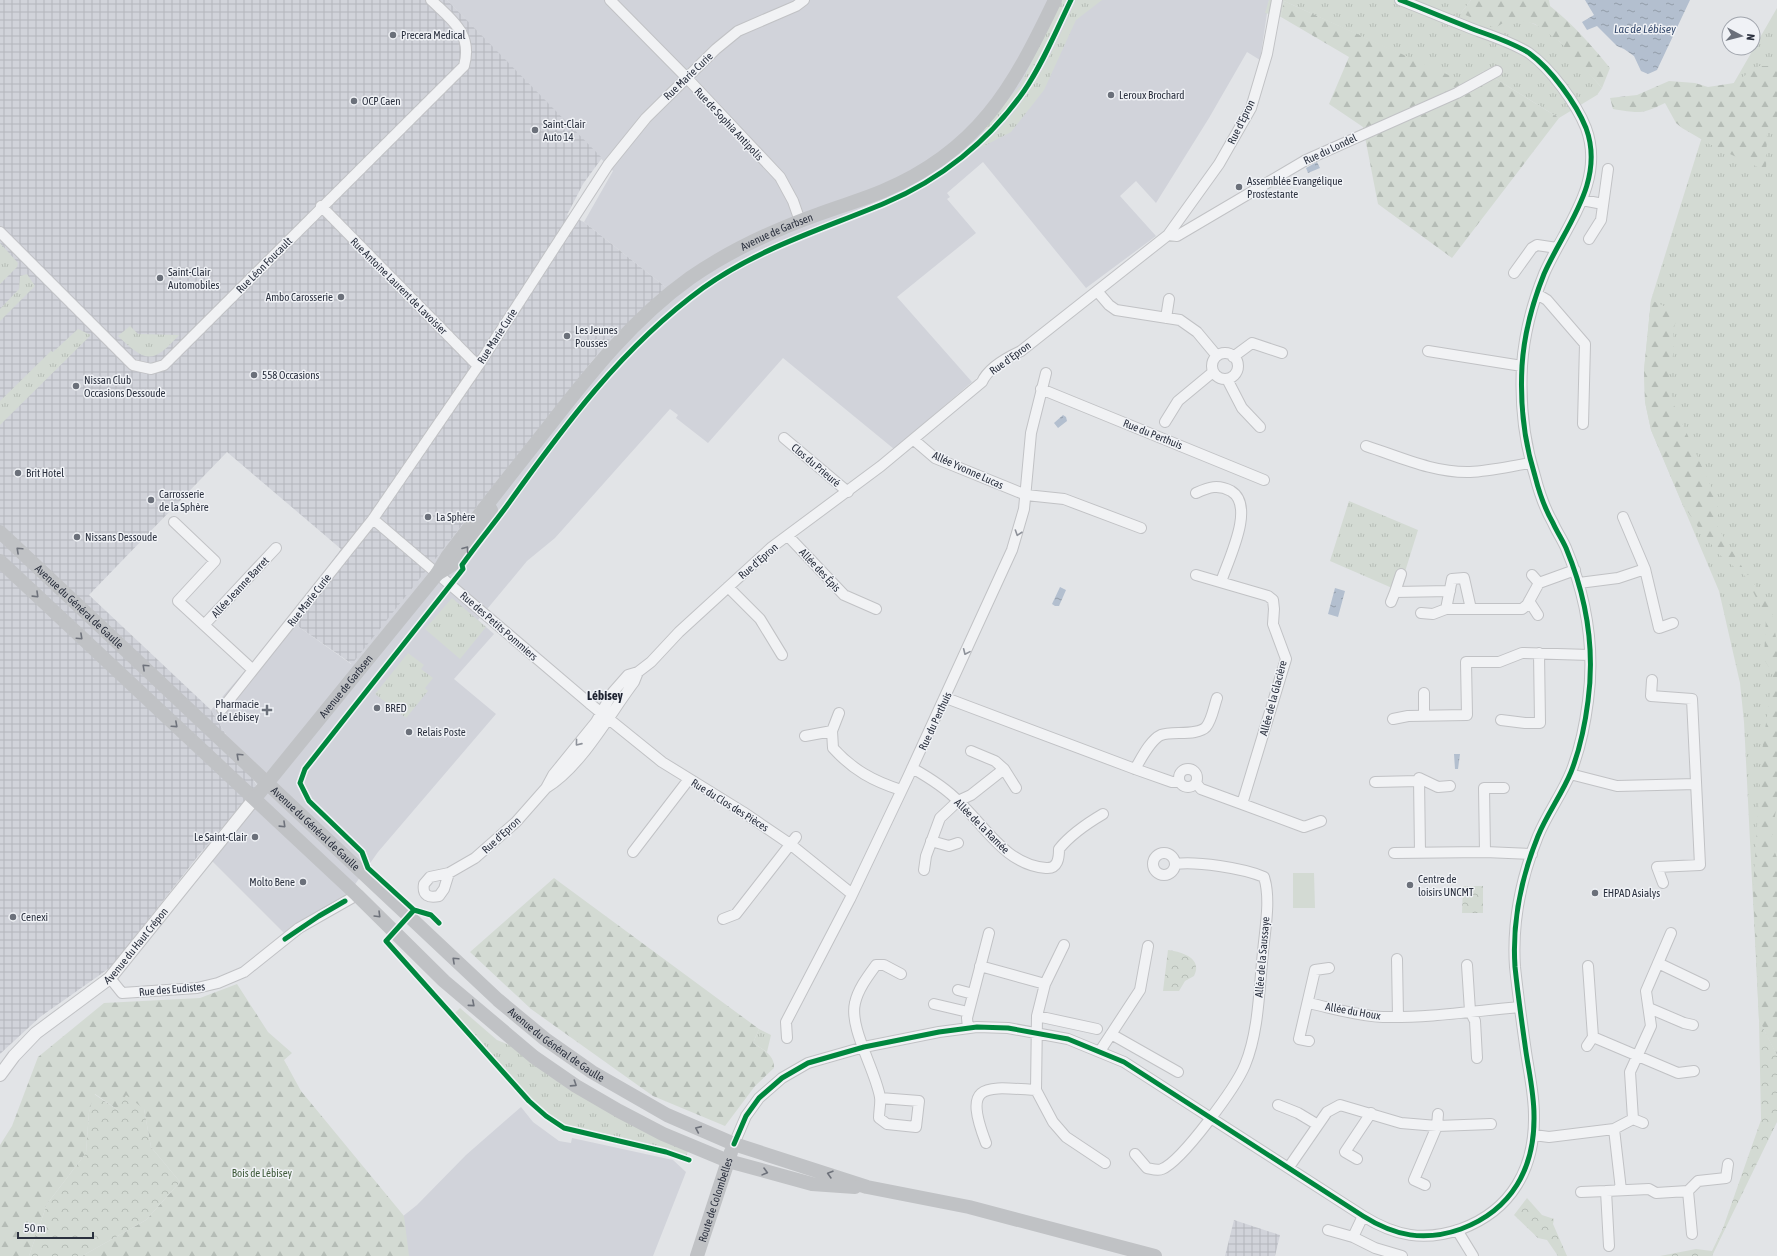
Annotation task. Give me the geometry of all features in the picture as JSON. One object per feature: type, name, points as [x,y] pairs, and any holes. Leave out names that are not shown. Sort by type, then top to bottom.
[{"type":"main road","name":"Avenue de Garbsen","points":[[255,798],[437,574],[447,557],[588,377],[633,326],[660,301],[719,259],[800,221],[878,193],[909,179],[947,154],[988,116],[1005,93],[1029,54],[1055,0]]},
{"type":"main road","name":"Avenue du Général de Gaulle","points":[[0,532],[498,1000],[545,1039],[581,1065],[635,1098],[690,1126],[734,1144],[867,1187]]},
{"type":"main road","name":"Avenue du Général de Gaulle","points":[[0,561],[255,798],[357,895],[444,981],[534,1056],[576,1086],[619,1111],[663,1134],[728,1161],[812,1184],[867,1187]]},
{"type":"main road","name":"Route de Colombelles","points":[[697,1256],[734,1144]]},
{"type":"main road","points":[[867,1187],[970,1207],[1155,1256]]},
{"type":"street","name":"Rue Léon Foucault","points":[[0,232],[134,365],[151,369],[164,365],[321,206],[464,66],[467,49],[462,32],[431,0]]},
{"type":"street","name":"Rue de Sophia Antipolis","points":[[610,0],[686,77],[780,177],[793,200],[800,221]]},
{"type":"street","name":"Rue Marie Curie","points":[[222,710],[373,519],[478,366],[608,165],[646,118],[686,77],[738,31],[796,6],[804,0]]},
{"type":"street","name":"Rue d'Epron","points":[[449,873],[475,858],[516,822],[546,788],[553,775],[634,682],[638,672],[772,547],[848,492],[914,440],[1003,362],[1021,351],[1168,235],[1219,164],[1251,108],[1267,54],[1277,0]]},
{"type":"street","points":[[734,1144],[746,1116],[759,1098],[776,1083],[808,1063],[864,1047],[968,1028],[1008,1028],[1037,1032],[1068,1039],[1124,1062],[1380,1227],[1414,1236],[1429,1236],[1457,1230],[1475,1223],[1492,1212],[1511,1194],[1526,1168],[1534,1135],[1534,1114],[1519,1008],[1514,949],[1516,922],[1521,889],[1532,854],[1539,835],[1570,774],[1579,747],[1588,701],[1590,655],[1587,619],[1579,583],[1565,545],[1552,522],[1531,463],[1523,416],[1522,366],[1527,328],[1537,294],[1557,248],[1582,200],[1588,179],[1590,159],[1586,130],[1568,96],[1547,68],[1519,47],[1400,0]]},
{"type":"street","name":"Rue du Londel","points":[[1168,235],[1177,236],[1306,160],[1457,93],[1497,71]]},
{"type":"street","points":[[1589,239],[1601,220],[1608,168]]},
{"type":"street","points":[[1582,200],[1603,204]]},
{"type":"street","name":"Rue Antoine Laurent de Lavoisier","points":[[321,206],[478,366]]},
{"type":"street","points":[[1514,273],[1532,248],[1537,245],[1557,248]]},
{"type":"street","points":[[1097,291],[1109,305],[1116,310],[1180,320],[1197,332],[1217,356]]},
{"type":"street","points":[[1537,294],[1547,300],[1586,344],[1583,424]]},
{"type":"street","points":[[1166,318],[1169,299]]},
{"type":"street","points":[[1234,357],[1252,343],[1282,353]]},
{"type":"street","points":[[1428,351],[1522,366]]},
{"type":"street","points":[[1217,356],[1227,354],[1234,357]]},
{"type":"street","points":[[1217,356],[1213,364],[1213,372],[1219,378],[1227,379],[1234,375],[1237,368],[1234,357]]},
{"type":"street","points":[[1165,422],[1178,401],[1213,372]]},
{"type":"street","name":"Rue du Perthuis","points":[[788,1038],[786,1022],[852,894],[946,698],[1012,550],[1020,527],[1026,495],[1031,433],[1046,373]]},
{"type":"street","points":[[1227,379],[1242,408],[1260,427]]},
{"type":"street","name":"Rue du Perthuis","points":[[1041,389],[1264,480]]},
{"type":"street","name":"Clos du Prieuré","points":[[784,438],[848,492]]},
{"type":"street","name":"Allée Yvonne Lucas","points":[[914,440],[935,458],[1026,495],[1064,499],[1142,528]]},
{"type":"street","points":[[1366,446],[1424,466],[1451,471],[1471,472],[1531,463]]},
{"type":"street","points":[[1196,493],[1209,486],[1224,487],[1235,494],[1240,501],[1242,519],[1221,582]]},
{"type":"street","points":[[1623,517],[1645,569],[1659,628],[1673,623]]},
{"type":"street","name":"Rue des Petits Pommiers","points":[[373,519],[604,715]]},
{"type":"street","points":[[174,522],[215,561],[178,601],[253,670]]},
{"type":"street","name":"Allée des Épis","points":[[788,536],[844,595],[876,609]]},
{"type":"street","name":"Allée Jeanne Barret","points":[[204,625],[276,548]]},
{"type":"street","points":[[1579,583],[1618,578],[1645,569]]},
{"type":"street","points":[[1421,614],[1433,614],[1446,609],[1522,609],[1529,601],[1539,583],[1575,570]]},
{"type":"street","name":"Allée de la Glacière","points":[[1196,574],[1268,596],[1273,600],[1273,624],[1286,659],[1242,804]]},
{"type":"street","points":[[1392,602],[1400,574]]},
{"type":"street","points":[[1532,575],[1539,583]]},
{"type":"street","points":[[1446,609],[1452,579],[1464,578],[1471,609]]},
{"type":"street","points":[[728,587],[760,619],[782,655]]},
{"type":"street","points":[[1395,592],[1450,591]]},
{"type":"street","points":[[1529,601],[1538,615]]},
{"type":"street","points":[[1392,719],[1424,715],[1467,715],[1466,662],[1500,662],[1522,654],[1540,653],[1590,655]]},
{"type":"street","points":[[1502,720],[1540,723],[1540,653]]},
{"type":"street","points":[[1652,680],[1651,696],[1692,699],[1700,865],[1657,867],[1663,884]]},
{"type":"street","points":[[1424,693],[1424,715]]},
{"type":"street","points":[[946,698],[1135,769],[1172,782],[1179,782],[1186,787],[1196,783]]},
{"type":"street","points":[[1135,769],[1154,740],[1161,735],[1192,732],[1202,730],[1207,726],[1217,698]]},
{"type":"street","points":[[839,713],[832,731],[832,748],[847,764],[866,776],[901,790]]},
{"type":"street","name":"Rue du Clos des Pièces","points":[[604,715],[662,762],[793,841],[852,894]]},
{"type":"street","points":[[805,736],[832,731]]},
{"type":"street","points":[[971,751],[995,761],[1004,769],[1016,788]]},
{"type":"street","name":"Allée de la Ramée","points":[[912,768],[958,801],[1010,855],[1026,865],[1049,868],[1057,864],[1059,849],[1066,841],[1081,828],[1103,814]]},
{"type":"street","points":[[1179,782],[1179,773],[1187,768],[1195,771],[1197,777],[1196,783],[1201,789],[1304,827],[1321,821]]},
{"type":"street","points":[[924,870],[926,856],[940,818],[958,801],[971,795],[1004,769]]},
{"type":"street","points":[[1570,774],[1622,787],[1696,784]]},
{"type":"street","points":[[1375,782],[1419,781],[1419,778],[1438,787],[1450,786]]},
{"type":"street","points":[[633,852],[689,779]]},
{"type":"street","points":[[1419,781],[1420,853]]},
{"type":"street","points":[[1485,852],[1484,788],[1504,788]]},
{"type":"street","name":"Avenue du Haut Crépon","points":[[0,1076],[14,1056],[36,1033],[110,978],[255,798]]},
{"type":"street","points":[[723,919],[736,914],[793,841]]},
{"type":"street","points":[[931,841],[949,846],[958,843]]},
{"type":"street","points":[[1394,853],[1485,852],[1532,854]]},
{"type":"street","name":"Allée de la Saussaye","points":[[1135,1154],[1147,1168],[1161,1170],[1171,1163],[1211,1118],[1244,1067],[1249,1052],[1258,1010],[1266,923],[1267,886],[1264,877],[1258,874],[1205,864],[1185,862],[1175,864]]},
{"type":"street","name":"Rue des Eudistes","points":[[110,978],[122,993],[197,988],[218,983],[244,972],[286,939],[319,916],[357,895]]},
{"type":"street","points":[[968,1028],[968,1012],[989,932]]},
{"type":"street","points":[[1633,1119],[1630,1072],[1651,1026],[1646,991],[1671,932]]},
{"type":"street","points":[[1064,944],[1045,984],[1037,1016],[1036,1090],[1053,1122],[1066,1137],[1104,1163]]},
{"type":"street","points":[[1100,1051],[1140,990],[1148,946]]},
{"type":"street","points":[[1397,959],[1398,1016]]},
{"type":"street","points":[[1658,963],[1704,985]]},
{"type":"street","points":[[880,1098],[864,1047],[859,1039],[855,1016],[855,1003],[863,983],[876,965],[884,965],[901,974]]},
{"type":"street","points":[[1467,965],[1470,1012],[1475,1021],[1477,1058]]},
{"type":"street","points":[[980,966],[1045,984]]},
{"type":"street","points":[[1587,1046],[1594,1037],[1588,966]]},
{"type":"street","points":[[1309,1041],[1299,1039],[1315,970],[1329,968]]},
{"type":"street","points":[[958,990],[973,994]]},
{"type":"street","name":"Allée du Houx","points":[[1308,1003],[1363,1015],[1398,1016],[1519,1008]]},
{"type":"street","points":[[934,1004],[968,1012]]},
{"type":"street","points":[[1649,1008],[1684,1023],[1693,1025]]},
{"type":"street","points":[[1037,1016],[1097,1029]]},
{"type":"street","points":[[1111,1034],[1178,1072]]},
{"type":"street","points":[[1594,1037],[1678,1073],[1694,1071]]},
{"type":"street","points":[[986,1143],[975,1108],[978,1098],[984,1091],[991,1088],[1036,1090]]},
{"type":"street","points":[[1278,1105],[1298,1113],[1318,1125]]},
{"type":"street","points":[[1289,1167],[1327,1112],[1340,1105],[1371,1113],[1400,1123],[1437,1126],[1490,1124]]},
{"type":"street","points":[[1357,1159],[1345,1152],[1371,1113]]},
{"type":"street","points":[[1425,1185],[1414,1180],[1437,1126],[1438,1114]]},
{"type":"street","points":[[1534,1135],[1549,1137],[1614,1129],[1633,1119],[1643,1123]]},
{"type":"street","points":[[1614,1129],[1621,1190]]},
{"type":"street","points":[[1581,1192],[1649,1189],[1656,1193],[1688,1191],[1698,1181],[1726,1178],[1728,1164]]},
{"type":"street","points":[[1606,1191],[1609,1246]]},
{"type":"street","points":[[1688,1191],[1692,1234]]},
{"type":"street","points":[[1353,1237],[1363,1216]]},
{"type":"street","points":[[1328,1230],[1353,1237],[1375,1248],[1402,1256]]},
{"type":"street","points":[[1457,1230],[1473,1256]]},
{"type":"shaded area","points":[[0,0],[447,0],[602,158],[583,184],[567,215],[584,222],[668,289],[608,341],[352,664],[289,620],[341,549],[227,452],[89,595],[211,710],[257,786],[202,851],[111,967],[40,1017],[0,1054]]},
{"type":"shaded area","points":[[447,0],[1269,0],[1260,60],[1247,52],[1209,118],[1156,203],[1136,181],[1120,196],[1156,236],[1086,288],[983,162],[947,193],[950,197],[947,199],[976,233],[897,297],[972,382],[894,449],[783,358],[708,443],[676,418],[678,415],[670,409],[555,538],[527,561],[478,620],[494,634],[454,679],[496,714],[378,852],[346,897],[285,934],[202,851],[257,785],[211,710],[289,620],[351,664],[608,341],[668,289],[584,222],[613,171]]},
{"type":"shaded area","points":[[521,1107],[533,1122],[559,1141],[571,1143],[572,1138],[673,1160],[686,1172],[653,1256],[353,1256],[417,1205],[466,1155]]},
{"type":"shaded area","points":[[1234,1220],[1280,1235],[1275,1256],[1225,1256]]},
{"type":"green space","points":[[1061,0],[1068,0],[1023,86],[987,131],[983,129],[1020,86]]},
{"type":"green space","points":[[1076,0],[1102,0],[1076,20],[1044,90],[1011,132],[980,148],[1017,108],[1038,77],[1052,52]]},
{"type":"green space","points":[[1269,0],[1471,0],[1461,13],[1517,18],[1534,24],[1554,36],[1563,44],[1602,88],[1597,95],[1559,118],[1483,71],[1464,83],[1284,1],[1281,17],[1265,13]]},
{"type":"green space","points":[[1471,0],[1549,0],[1550,6],[1567,20],[1610,68],[1602,88],[1560,42],[1535,24],[1511,18],[1495,28],[1461,13]]},
{"type":"green space","points":[[1284,1],[1464,82],[1483,71],[1559,118],[1452,258],[1378,204],[1363,127],[1329,104],[1349,57],[1281,17]]},
{"type":"green space","points":[[1777,8],[1777,1055],[1759,1020],[1744,722],[1740,683],[1719,591],[1651,430],[1645,402],[1644,370],[1651,300],[1701,140],[1749,56],[1761,56],[1761,36]]},
{"type":"green space","points":[[1759,66],[1775,66],[1777,69],[1777,118],[1767,132],[1766,171],[1713,146],[1682,128],[1676,123],[1665,103],[1650,110],[1635,112],[1613,109],[1610,98],[1637,95],[1669,81],[1695,83],[1708,87],[1734,83]]},
{"type":"green space","points":[[0,243],[18,263],[17,267],[0,284]]},
{"type":"green space","points":[[27,274],[35,286],[0,321],[0,309],[19,289],[20,276]]},
{"type":"green space","points":[[1651,300],[1679,313],[1673,330],[1674,350],[1669,374],[1673,403],[1718,502],[1718,528],[1744,570],[1771,607],[1777,644],[1777,803],[1771,842],[1777,858],[1777,1055],[1759,1020],[1753,889],[1762,751],[1773,674],[1764,659],[1766,617],[1745,576],[1720,555],[1700,530],[1682,503],[1651,430],[1645,402],[1644,370]]},
{"type":"green space","points":[[130,326],[138,334],[179,335],[156,355],[143,355],[118,336]]},
{"type":"green space","points":[[78,329],[91,335],[0,425],[0,401],[51,351],[53,352]]},
{"type":"green space","points":[[1349,501],[1418,530],[1399,591],[1330,561]]},
{"type":"green space","points":[[452,598],[486,627],[460,659],[425,629]]},
{"type":"green space","points":[[408,653],[424,665],[421,669],[433,678],[425,688],[428,691],[406,718],[375,694]]},
{"type":"green space","points":[[1293,873],[1314,873],[1315,908],[1293,908]]},
{"type":"green space","points":[[554,878],[759,1029],[753,1043],[770,1056],[774,1063],[774,1068],[755,1086],[725,1126],[653,1096],[531,1009],[470,952]]},
{"type":"green space","points":[[1463,886],[1483,886],[1483,913],[1462,913]]},
{"type":"green space","points":[[1168,950],[1185,954],[1193,960],[1196,965],[1194,976],[1185,981],[1179,991],[1163,991]]},
{"type":"green space","name":"Bois de Lébisey","points":[[237,984],[268,1032],[292,1053],[284,1060],[301,1091],[404,1216],[409,1256],[82,1256],[146,1220],[180,1182],[151,1147],[144,1109],[118,1110],[95,1094],[89,1112],[86,1153],[47,1204],[29,1256],[0,1256],[0,1145],[12,1126],[38,1057],[104,1003],[200,998]]},
{"type":"green space","points":[[460,1008],[497,1040],[512,1046],[688,1151],[686,1158],[667,1150],[574,1128],[557,1120],[525,1094],[494,1061],[455,1013]]},
{"type":"green space","points":[[1759,1020],[1777,1055],[1777,1122],[1712,1256],[1660,1256],[1696,1249],[1712,1251],[1723,1228],[1761,1120]]},
{"type":"green space","points":[[759,1029],[771,1035],[767,1052],[753,1043]]},
{"type":"green space","points":[[94,1094],[118,1110],[126,1095],[144,1109],[151,1147],[180,1182],[146,1220],[82,1256],[29,1256],[47,1204],[86,1153],[89,1112]]},
{"type":"green space","points":[[1527,1198],[1542,1215],[1554,1219],[1553,1224],[1567,1256],[1558,1256],[1547,1240],[1538,1238],[1514,1215]]},
{"type":"water","name":"Lac de Lébisey","points":[[1585,0],[1690,0],[1657,70],[1648,74],[1641,71],[1634,56],[1617,46],[1597,26],[1587,30],[1582,22],[1594,15]]},
{"type":"water","points":[[1317,162],[1320,168],[1308,173],[1306,168]]},
{"type":"water","points":[[1063,415],[1066,417],[1067,421],[1058,428],[1054,423]]},
{"type":"water","points":[[1060,587],[1066,590],[1059,606],[1055,606],[1052,604]]},
{"type":"water","points":[[1335,588],[1345,591],[1338,617],[1328,614]]},
{"type":"water","points":[[1454,754],[1460,754],[1458,769],[1455,769]]},
{"type":"cycle path","points":[[439,923],[431,915],[414,910],[368,868],[362,852],[309,801],[300,783],[305,769],[463,569],[462,565],[467,558],[572,418],[620,362],[674,311],[703,288],[724,274],[769,250],[905,194],[944,171],[962,157],[995,126],[1024,91],[1043,58],[1071,0]]},
{"type":"cycle path","points":[[734,1144],[746,1116],[759,1098],[782,1078],[808,1063],[864,1047],[939,1032],[977,1027],[1008,1028],[1068,1039],[1124,1062],[1363,1216],[1375,1223],[1398,1232],[1422,1236],[1447,1233],[1461,1229],[1479,1221],[1494,1211],[1507,1199],[1517,1185],[1525,1169],[1530,1152],[1533,1134],[1534,1107],[1515,967],[1514,950],[1516,917],[1522,884],[1538,836],[1571,772],[1577,755],[1587,710],[1590,681],[1587,623],[1579,585],[1566,548],[1542,500],[1531,463],[1522,408],[1522,366],[1529,319],[1544,274],[1580,204],[1587,186],[1591,167],[1591,148],[1586,128],[1576,108],[1554,77],[1529,53],[1504,40],[1400,0]]},
{"type":"cycle path","points":[[285,939],[319,916],[345,901]]},
{"type":"cycle path","points":[[414,910],[386,941],[529,1101],[546,1116],[564,1128],[666,1152],[689,1160]]},
{"type":"place","name":"Precera Medical","points":[[393,35]]},
{"type":"place","name":"Leroux Brochard","points":[[1111,95]]},
{"type":"place","name":"OCP Caen","points":[[354,101]]},
{"type":"place","name":"Saint-Clair Auto 14","points":[[535,130]]},
{"type":"place","name":"Assemblée Evangélique Prostestante","points":[[1239,187]]},
{"type":"place","name":"Saint-Clair Automobiles","points":[[160,278]]},
{"type":"place","name":"Ambo Carosserie","points":[[341,297]]},
{"type":"place","name":"Les Jeunes Pousses","points":[[567,336]]},
{"type":"place","name":"558 Occasions","points":[[254,375]]},
{"type":"place","name":"Nissan Club Occasions Dessoude","points":[[76,386]]},
{"type":"place","name":"Brit Hotel","points":[[18,473]]},
{"type":"place","name":"Carrosserie de la Sphère","points":[[151,500]]},
{"type":"place","name":"La Sphère","points":[[428,517]]},
{"type":"place","name":"Nissans Dessoude","points":[[77,537]]},
{"type":"place","name":"BRED","points":[[377,708]]},
{"type":"place","name":"Pharmacie de Lébisey","points":[[267,710]]},
{"type":"place","name":"Relais Poste","points":[[409,732]]},
{"type":"place","name":"Le Saint-Clair","points":[[255,837]]},
{"type":"place","name":"Molto Bene","points":[[303,882]]},
{"type":"place","name":"Centre de loisirs UNCMT","points":[[1410,885]]},
{"type":"place","name":"EHPAD Asialys","points":[[1595,893]]},
{"type":"place","name":"Cenexi","points":[[13,917]]},
{"type":"district","name":"Lébisey","points":[[605,695]]}]
